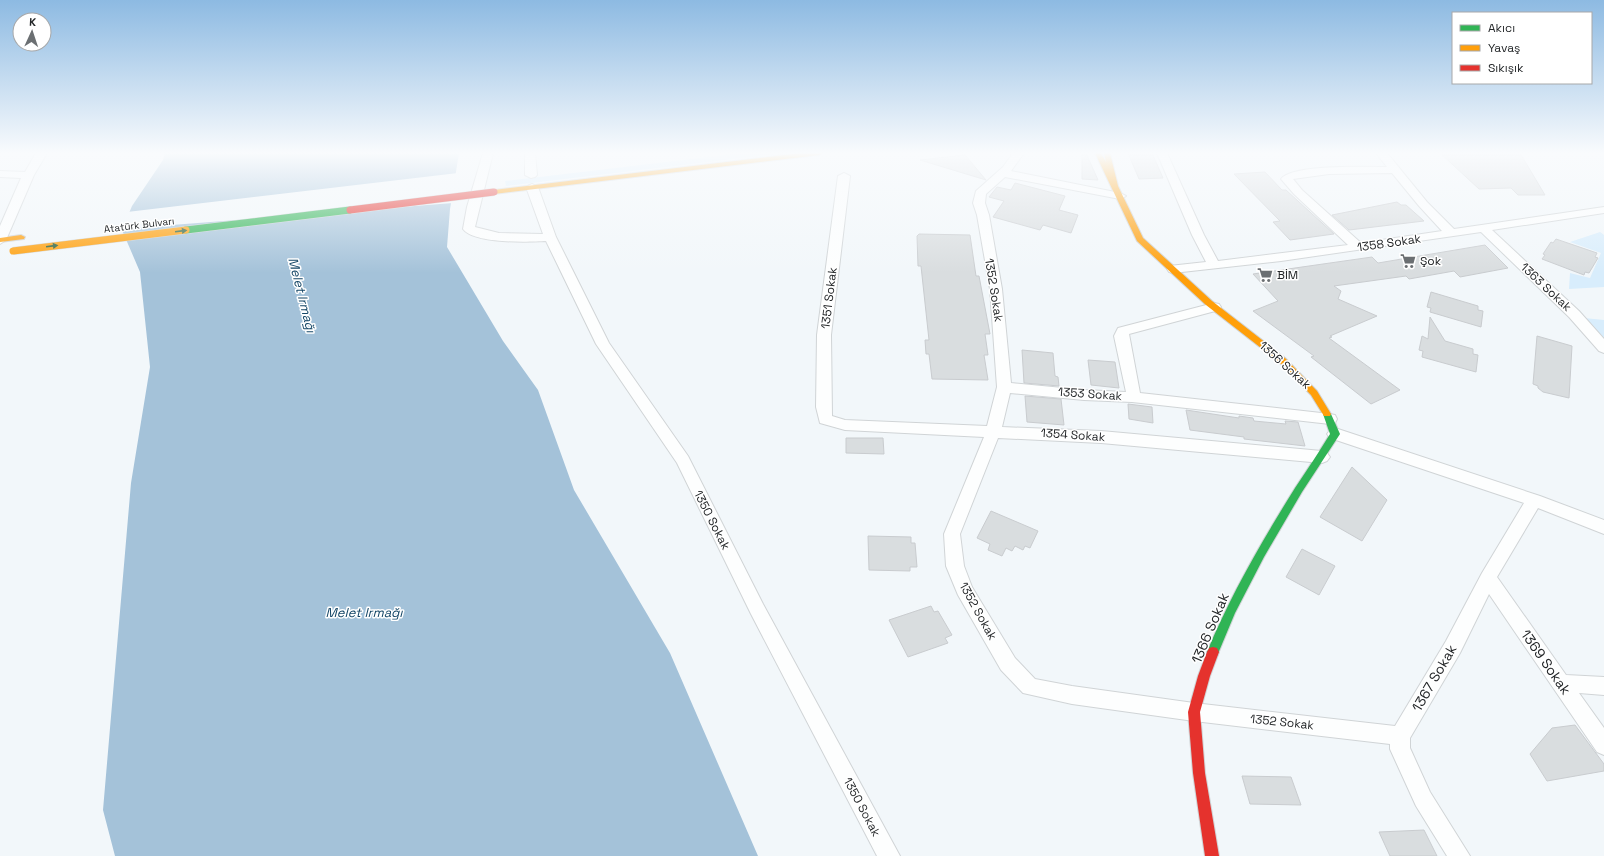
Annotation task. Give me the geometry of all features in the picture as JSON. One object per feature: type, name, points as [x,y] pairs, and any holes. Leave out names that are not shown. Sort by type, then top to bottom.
[{"type":"main road","name":"Atatürk Bulvarı","points":[[10,251],[486,193]]},
{"type":"main road","name":"1356 Sokak","points":[[1119,193],[1140,239],[1214,307],[1264,345],[1310,386],[1330,418],[1335,434]]},
{"type":"main road","points":[[0,240],[25,236]]},
{"type":"main road","name":"1366 Sokak","points":[[1212,856],[1199,773],[1194,712],[1204,676],[1228,614],[1294,497],[1322,457],[1335,434]]},
{"type":"street","points":[[0,240],[20,193]]},
{"type":"street","points":[[477,193],[469,229],[485,236],[509,239],[550,237]]},
{"type":"street","name":"1350 Sokak","points":[[536,193],[550,237],[603,344],[682,460],[757,609],[889,856]]},
{"type":"street","name":"1351 Sokak","points":[[825,419],[823,408],[824,335],[842,193]]},
{"type":"street","name":"1352 Sokak","points":[[980,193],[979,204],[983,215],[996,289],[1002,342],[1004,387],[994,430],[952,534],[955,566],[964,590],[1008,664],[1030,687],[1072,695],[1194,712],[1400,736]]},
{"type":"street","points":[[1180,193],[1198,235],[1214,265]]},
{"type":"street","points":[[1299,193],[1358,247]]},
{"type":"street","points":[[1415,193],[1452,234]]},
{"type":"street","name":"1358 Sokak","points":[[1173,269],[1358,247],[1604,210]]},
{"type":"street","name":"1363 Sokak","points":[[1484,229],[1574,314],[1604,348]]},
{"type":"street","name":"1353 Sokak","points":[[1004,387],[1084,395],[1132,397],[1134,390],[1121,336],[1123,331],[1214,307]]},
{"type":"street","points":[[1132,397],[1330,418]]},
{"type":"street","name":"1354 Sokak","points":[[825,419],[845,425],[994,430],[1101,437],[1322,457]]},
{"type":"street","points":[[1335,434],[1534,500],[1604,527]]},
{"type":"street","name":"1367 Sokak","points":[[1400,736],[1453,647],[1488,578],[1534,500]]},
{"type":"street","name":"1369 Sokak","points":[[1488,578],[1604,745]]},
{"type":"street","points":[[1560,683],[1604,686]]},
{"type":"street","points":[[1400,736],[1400,748],[1423,799],[1459,856]]},
{"type":"shaded area","points":[[1600,232],[1604,235],[1604,287],[1569,289],[1570,273],[1590,278],[1601,253],[1570,242]]},
{"type":"shaded area","points":[[1584,318],[1604,320],[1604,338]]},
{"type":"water","name":"Melet Irmağı","points":[[141,193],[453,193],[447,247],[503,341],[538,390],[574,490],[670,653],[758,856],[115,856],[103,810],[131,483],[150,367],[140,272],[122,230],[132,206]]},
{"type":"pier","points":[[289,193],[455,193],[453,203],[120,229],[127,212]]},
{"type":"building","points":[[992,193],[1053,193],[1065,196],[1059,210],[1078,215],[1071,233],[1043,225],[1040,230],[993,217],[1004,201],[989,197]]},
{"type":"building","points":[[1253,193],[1289,193],[1334,234],[1290,240],[1273,222],[1280,221]]},
{"type":"building","points":[[1516,193],[1544,193],[1545,195],[1518,195]]},
{"type":"building","points":[[1397,202],[1401,205],[1406,205],[1424,221],[1349,230],[1332,215]]},
{"type":"building","points":[[919,234],[970,235],[976,276],[979,276],[990,334],[985,334],[988,355],[984,355],[988,380],[932,379],[929,354],[926,354],[925,340],[929,340],[921,266],[918,266],[917,236]]},
{"type":"building","points":[[1556,239],[1597,253],[1595,257],[1598,258],[1589,273],[1585,272],[1584,275],[1542,259],[1545,255],[1543,254],[1551,242],[1553,243]]},
{"type":"building","points":[[1485,245],[1508,268],[1460,277],[1454,271],[1409,279],[1406,276],[1334,286],[1341,291],[1338,299],[1377,316],[1330,336],[1332,337],[1329,338],[1400,390],[1371,404],[1311,357],[1314,356],[1253,311],[1278,301],[1253,274],[1372,257],[1378,263]]},
{"type":"building","points":[[1431,292],[1478,306],[1478,310],[1483,311],[1481,327],[1430,312],[1431,308],[1427,307]]},
{"type":"building","points":[[1430,317],[1445,341],[1473,349],[1473,354],[1478,355],[1476,372],[1422,357],[1423,351],[1419,350],[1422,336],[1428,339]]},
{"type":"building","points":[[1537,336],[1572,346],[1569,398],[1543,392],[1538,388],[1538,386],[1533,384]]},
{"type":"building","points":[[1022,350],[1053,353],[1055,376],[1058,377],[1059,386],[1024,383]]},
{"type":"building","points":[[1088,360],[1115,362],[1119,388],[1091,385]]},
{"type":"building","points":[[1025,396],[1061,399],[1064,425],[1027,422]]},
{"type":"building","points":[[1128,404],[1152,407],[1153,423],[1129,419]]},
{"type":"building","points":[[1186,410],[1239,418],[1239,416],[1253,418],[1254,421],[1286,424],[1285,421],[1298,422],[1305,446],[1244,439],[1244,437],[1190,430]]},
{"type":"building","points":[[846,438],[883,438],[884,454],[846,453]]},
{"type":"building","points":[[1352,467],[1387,500],[1362,541],[1320,517]]},
{"type":"building","points":[[991,511],[1038,531],[1030,548],[1025,546],[1023,550],[1015,546],[1012,551],[1006,548],[1002,556],[988,550],[990,544],[977,538]]},
{"type":"building","points":[[868,536],[911,537],[911,543],[915,543],[917,567],[910,567],[910,571],[869,570]]},
{"type":"building","points":[[1302,549],[1335,566],[1319,595],[1286,577]]},
{"type":"building","points":[[931,606],[934,612],[938,611],[952,635],[945,638],[948,643],[908,657],[889,620]]},
{"type":"building","points":[[1575,725],[1604,764],[1604,771],[1547,781],[1530,754],[1552,728]]},
{"type":"building","points":[[1242,776],[1291,777],[1301,805],[1250,804]]},
{"type":"building","points":[[1424,830],[1437,856],[1390,856],[1379,832]]},
{"type":"traffic: fast","points":[[186,230],[350,210]]},
{"type":"traffic: fast","points":[[1213,652],[1230,612],[1261,554],[1299,490],[1335,434],[1327,414]]},
{"type":"traffic: slow","points":[[1118,193],[1140,239],[1209,303],[1282,360],[1314,393],[1327,414]]},
{"type":"traffic: slow","points":[[13,251],[186,230]]},
{"type":"traffic: slow","points":[[0,240],[21,237]]},
{"type":"traffic: jam","points":[[350,210],[486,193]]},
{"type":"traffic: jam","points":[[1212,856],[1199,773],[1194,712],[1204,676],[1213,652]]},
{"type":"place","name":"Şok","points":[[1408,261]]},
{"type":"place","name":"BİM","points":[[1265,275]]}]
